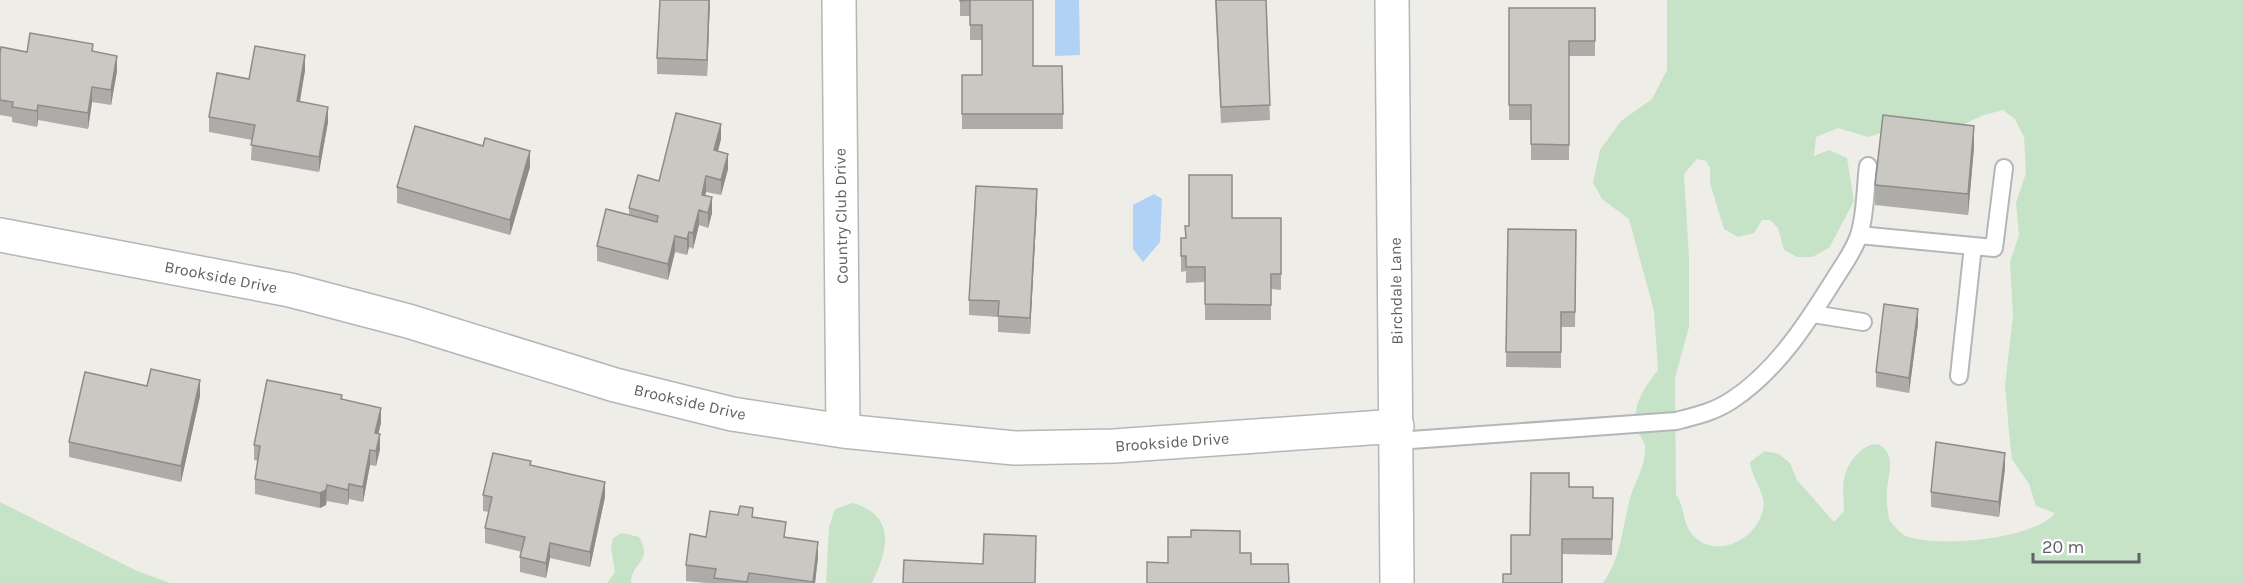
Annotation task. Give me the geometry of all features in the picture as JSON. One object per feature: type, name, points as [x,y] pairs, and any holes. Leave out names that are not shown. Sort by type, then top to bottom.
[{"type":"street","name":"Country Club Drive","points":[[839,0],[843,431]]},
{"type":"street","name":"Birchdale Lane","points":[[1392,0],[1397,583]]},
{"type":"street","name":"Brookside Drive","points":[[0,235],[290,290],[408,321],[626,387],[732,414],[843,431],[1014,448],[1397,434]]},
{"type":"lane","points":[[1397,434],[1676,421],[1705,415],[1732,400],[1755,381],[1813,314],[1859,236],[1868,166]]},
{"type":"lane","points":[[1859,236],[1994,248],[2004,168]]},
{"type":"lane","points":[[1959,376],[1973,246]]},
{"type":"lane","points":[[1813,314],[1863,322]]},
{"type":"green space","points":[[1667,0],[2243,0],[2243,583],[1603,583],[1618,552],[1631,495],[1644,462],[1645,447],[1636,421],[1637,405],[1658,370],[1654,311],[1629,219],[1602,199],[1593,183],[1600,150],[1621,121],[1652,99],[1667,70]],"holes":[[[2003,110],[2015,119],[2024,137],[2026,173],[2016,203],[2019,235],[2010,262],[2013,316],[2005,385],[2009,432],[2012,459],[2029,484],[2036,506],[2055,513],[2044,522],[2027,530],[1984,539],[1939,541],[1920,540],[1906,536],[1889,520],[1888,454],[1883,447],[1872,445],[1860,452],[1847,469],[1843,485],[1844,511],[1834,522],[1797,480],[1790,463],[1779,454],[1765,451],[1750,462],[1764,504],[1759,521],[1752,531],[1733,544],[1711,546],[1700,541],[1688,528],[1676,495],[1675,378],[1689,327],[1689,257],[1684,174],[1697,159],[1706,161],[1710,168],[1710,183],[1724,229],[1738,237],[1754,233],[1762,220],[1770,220],[1778,228],[1784,250],[1797,257],[1812,257],[1829,248],[1854,201],[1847,158],[1829,150],[1814,156],[1816,137],[1838,128],[1868,137],[1898,128],[1960,126],[1984,115]]]},
{"type":"green space","points":[[0,502],[135,570],[170,583],[0,583]]},
{"type":"green space","points":[[853,503],[867,509],[883,526],[885,546],[878,570],[872,583],[826,583],[829,527],[835,509]]},
{"type":"green space","points":[[622,533],[639,537],[643,545],[643,557],[634,570],[631,583],[607,583],[615,572],[611,547],[613,538]]},
{"type":"water","points":[[1055,0],[1079,0],[1080,55],[1055,56]]},
{"type":"water","points":[[1154,194],[1162,199],[1160,242],[1143,262],[1133,249],[1133,205]]},
{"type":"building","points":[[660,0],[709,0],[707,60],[657,58]]},
{"type":"building","points":[[970,0],[1033,0],[1033,66],[1062,66],[1063,114],[962,114],[962,75],[982,75],[982,25],[970,25]]},
{"type":"building","points":[[1216,0],[1266,0],[1270,105],[1221,107]]},
{"type":"building","points":[[1509,8],[1595,8],[1595,41],[1569,41],[1569,145],[1531,144],[1531,105],[1509,105]]},
{"type":"building","points":[[30,33],[93,44],[92,51],[117,56],[111,90],[92,87],[88,113],[38,105],[37,111],[12,107],[13,102],[0,100],[1,47],[27,52]]},
{"type":"building","points":[[255,46],[305,55],[297,101],[328,107],[319,157],[251,145],[255,125],[209,117],[217,73],[249,79]]},
{"type":"building","points":[[676,113],[721,124],[714,150],[728,154],[721,180],[706,176],[702,195],[712,197],[708,213],[699,210],[693,233],[689,232],[687,239],[675,236],[668,264],[597,246],[606,209],[657,222],[658,216],[629,208],[638,175],[659,181]]},
{"type":"building","points":[[1883,115],[1974,126],[1968,194],[1875,185]]},
{"type":"building","points":[[415,126],[483,146],[485,138],[530,151],[510,220],[397,187]]},
{"type":"building","points":[[1189,175],[1232,175],[1232,218],[1281,218],[1281,274],[1271,274],[1271,305],[1205,304],[1205,267],[1186,267],[1186,256],[1181,256],[1181,238],[1186,238],[1185,226],[1189,226]]},
{"type":"building","points":[[976,186],[1037,189],[1030,318],[998,316],[999,301],[969,300]]},
{"type":"building","points":[[1508,229],[1576,230],[1575,312],[1561,312],[1561,352],[1506,352]]},
{"type":"building","points":[[1884,304],[1918,309],[1909,378],[1876,372]]},
{"type":"building","points":[[151,369],[200,380],[181,466],[69,442],[85,372],[147,386]]},
{"type":"building","points":[[267,380],[342,395],[341,399],[381,408],[375,433],[380,434],[376,451],[370,450],[363,487],[349,484],[348,490],[327,485],[326,490],[320,493],[255,479],[260,446],[254,445]]},
{"type":"building","points":[[1936,442],[2005,453],[1999,502],[1931,492]]},
{"type":"building","points":[[493,453],[531,461],[530,465],[605,482],[590,552],[550,543],[546,563],[520,557],[525,537],[485,528],[492,497],[483,495]]},
{"type":"building","points":[[1531,473],[1569,473],[1569,487],[1593,487],[1593,498],[1613,498],[1612,539],[1562,539],[1562,583],[1503,583],[1503,574],[1511,574],[1511,535],[1530,535]]},
{"type":"building","points":[[740,506],[753,508],[752,517],[786,522],[784,537],[818,542],[813,582],[749,573],[747,582],[714,578],[716,569],[686,565],[690,534],[706,537],[710,511],[738,515]]},
{"type":"building","points":[[1191,530],[1240,531],[1240,553],[1251,553],[1251,564],[1288,564],[1289,583],[1147,583],[1147,562],[1168,563],[1168,537],[1191,537]]},
{"type":"building","points":[[984,534],[1036,536],[1035,583],[903,583],[904,560],[983,564]]}]
